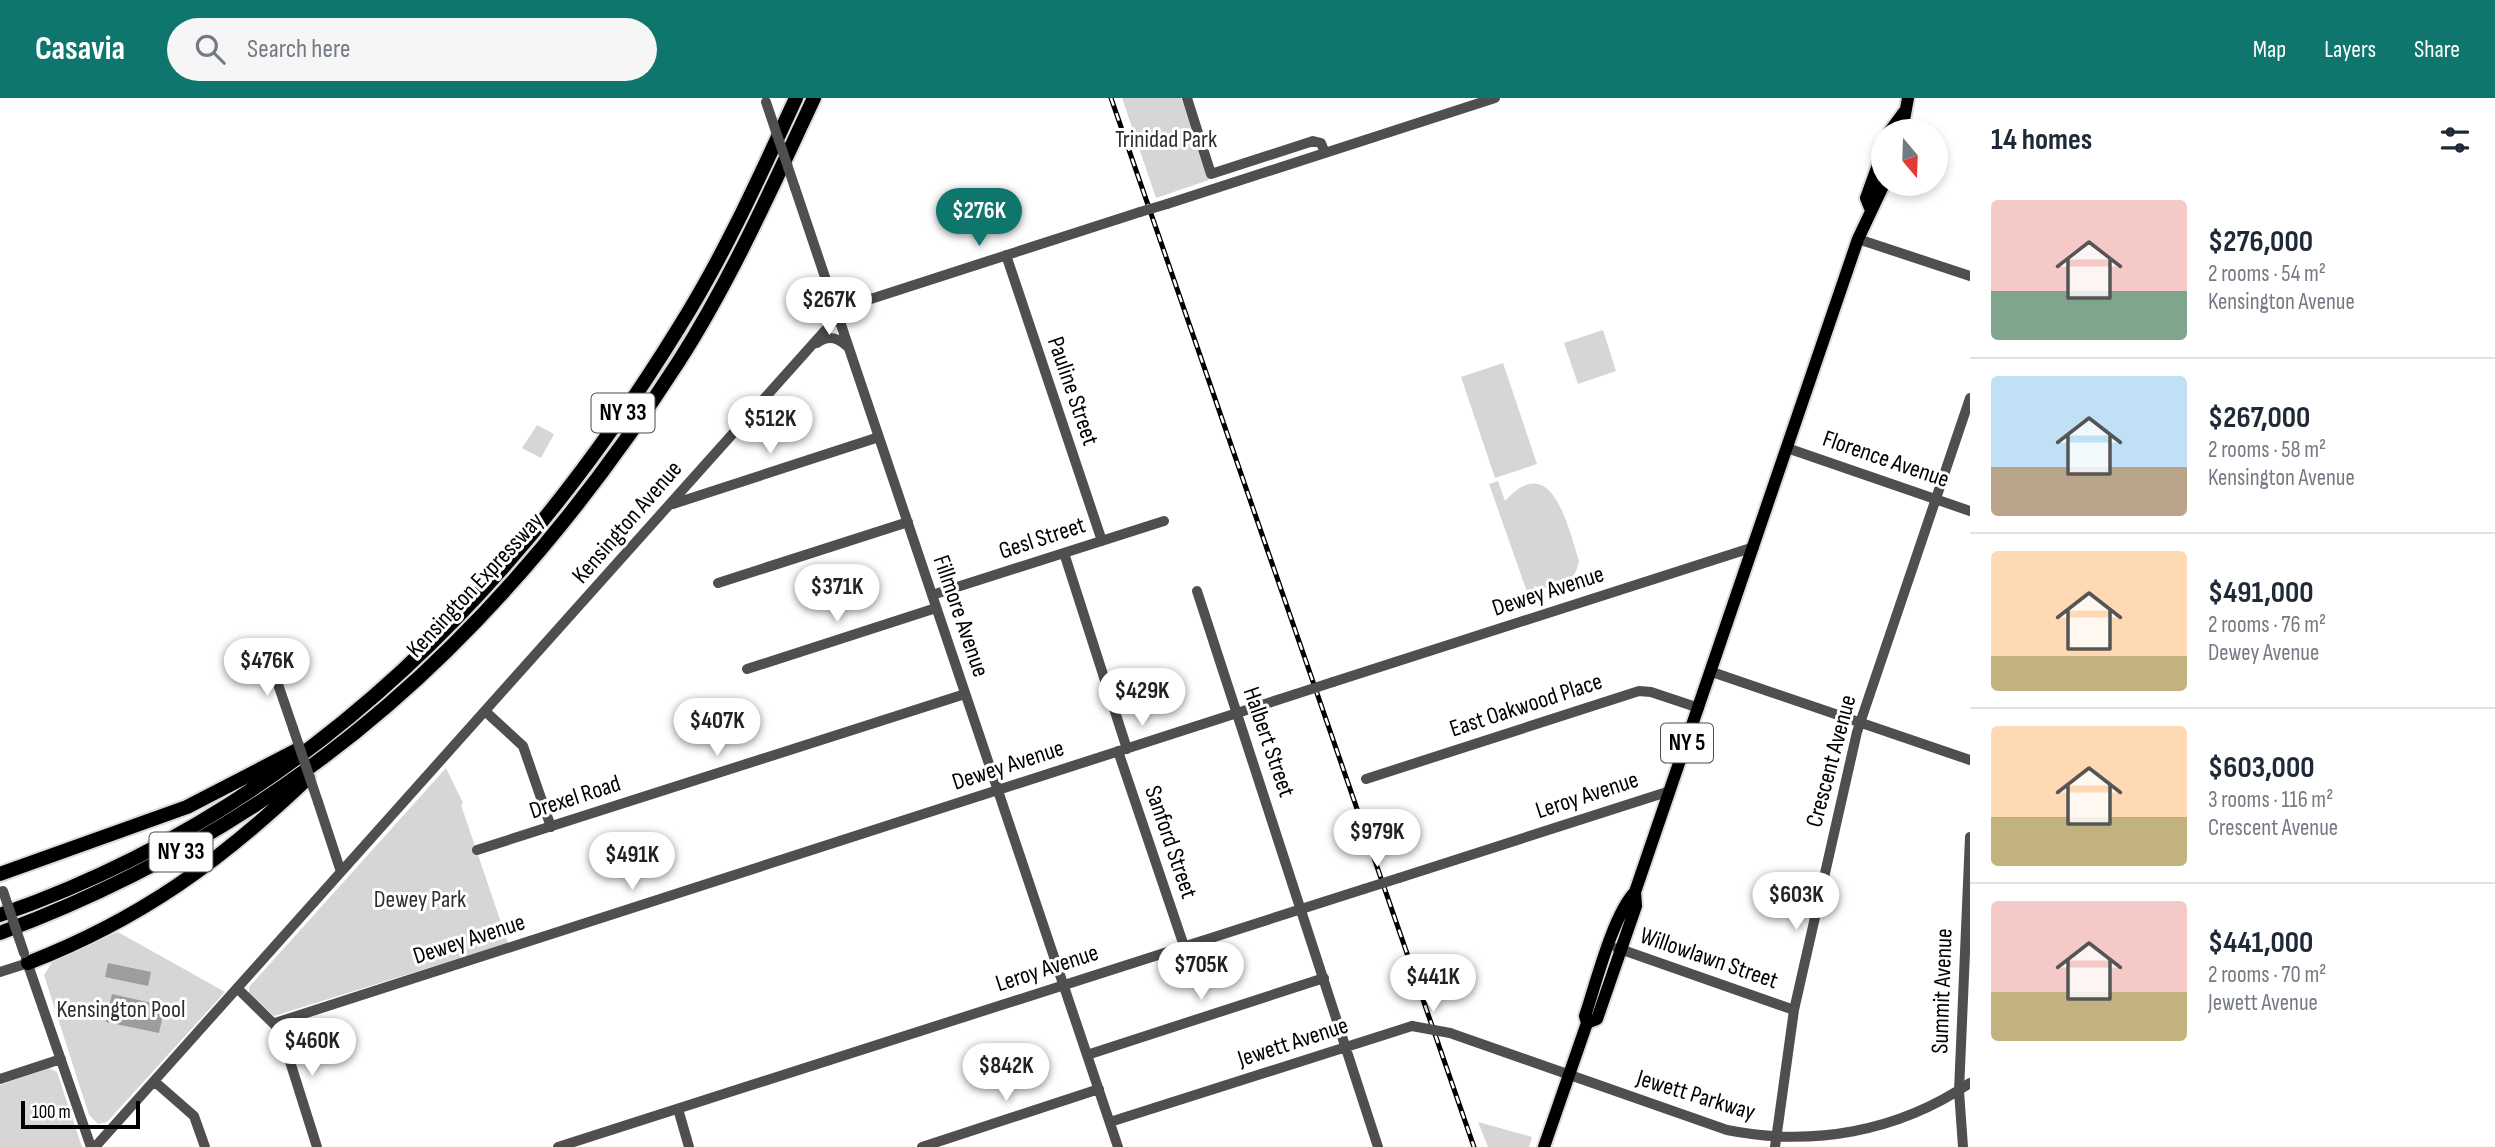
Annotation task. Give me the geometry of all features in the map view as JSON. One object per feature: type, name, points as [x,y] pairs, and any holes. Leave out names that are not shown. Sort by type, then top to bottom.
[{"type":"highway","name":"Kensington Expressway","points":[[0,915],[88,881],[168,841],[281,772],[335,730],[462,615],[562,498],[626,409],[680,327],[727,242],[796,98]]},
{"type":"highway","name":"Kensington Expressway","points":[[0,933],[62,909],[156,866],[250,810],[346,743],[404,693],[477,622],[533,560],[596,481],[679,360],[716,298],[814,98]]},
{"type":"highway","points":[[0,874],[187,807],[335,730]]},
{"type":"highway","points":[[26,958],[117,923],[202,871],[269,815],[346,743]]},
{"type":"main road","points":[[1903,119],[1908,98]]},
{"type":"main road","points":[[1898,119],[1904,111]]},
{"type":"main road","name":"NY 5","points":[[1870,208],[1867,198],[1871,186]]},
{"type":"main road","name":"NY 5","points":[[1544,1147],[1587,1023],[1585,1016],[1615,947],[1625,903],[1635,892],[1858,239],[1870,208],[1879,196]]},
{"type":"street","points":[[1187,98],[1212,174],[1312,141],[1321,143],[1325,153]]},
{"type":"street","points":[[1460,98],[1460,110]]},
{"type":"street","name":"Kensington Avenue","points":[[93,1147],[486,712],[846,307],[1495,98]]},
{"type":"street","name":"Fillmore Avenue","points":[[766,100],[1118,1147]]},
{"type":"street","points":[[1858,239],[1970,276]]},
{"type":"street","name":"Pauline Street","points":[[1006,255],[1102,541]]},
{"type":"street","points":[[809,348],[824,338],[833,338],[849,349]]},
{"type":"street","name":"Crescent Avenue","points":[[1776,1142],[1794,1010],[1860,724],[1970,398]]},
{"type":"street","points":[[670,505],[879,437]]},
{"type":"street","name":"Florence Avenue","points":[[1787,448],[1970,511]]},
{"type":"street","name":"Gesl Street","points":[[932,595],[1164,521]]},
{"type":"street","points":[[718,583],[908,522]]},
{"type":"street","name":"Dewey Avenue","points":[[275,1023],[1754,547]]},
{"type":"street","name":"Sanford Street","points":[[1064,553],[1184,947]]},
{"type":"street","name":"Halbert Street","points":[[1197,591],[1378,1147]]},
{"type":"street","points":[[747,669],[936,608]]},
{"type":"street","points":[[269,658],[341,872]]},
{"type":"street","points":[[1712,671],[1970,760]]},
{"type":"street","name":"East Oakwood Place","points":[[1366,779],[1639,691],[1651,692],[1699,708]]},
{"type":"street","name":"Drexel Road","points":[[477,850],[965,694]]},
{"type":"street","points":[[486,712],[523,746],[551,827]]},
{"type":"street","name":"Leroy Avenue","points":[[558,1147],[1670,791]]},
{"type":"street","name":"Summit Avenue","points":[[1964,1147],[1959,1091],[1970,837]]},
{"type":"street","points":[[1,887],[93,1147]]},
{"type":"street","name":"Willowlawn Street","points":[[1615,947],[1794,1010]]},
{"type":"street","points":[[0,972],[26,958]]},
{"type":"street","points":[[1087,1055],[1324,978]]},
{"type":"street","points":[[237,988],[275,1023],[317,1147]]},
{"type":"street","name":"Jewett Avenue","points":[[1110,1122],[1412,1026],[1450,1033],[1569,1075]]},
{"type":"street","points":[[0,1079],[61,1059]]},
{"type":"street","name":"Jewett Parkway","points":[[1569,1075],[1727,1130],[1776,1142],[1842,1136],[1887,1126],[1917,1115],[1970,1083]]},
{"type":"street","points":[[154,1080],[194,1116],[205,1147]]},
{"type":"street","points":[[922,1147],[1099,1089]]},
{"type":"street","points":[[678,1109],[690,1147]]},
{"type":"green space","name":"Trinidad Park","points":[[1122,98],[1181,98],[1209,180],[1156,198]]},
{"type":"green space","points":[[1603,330],[1616,371],[1578,384],[1564,343]]},
{"type":"green space","points":[[1503,363],[1537,464],[1495,478],[1461,377]]},
{"type":"green space","points":[[537,425],[554,434],[541,458],[522,448]]},
{"type":"green space","points":[[1498,481],[1505,501],[1521,487],[1535,484],[1546,488],[1556,499],[1569,530],[1579,561],[1577,569],[1563,585],[1550,588],[1534,586],[1540,604],[1532,606],[1489,484]]},
{"type":"green space","name":"Dewey Park","points":[[446,768],[463,803],[461,805],[508,943],[274,1016],[249,993],[249,987]]},
{"type":"green space","name":"Kensington Pool","points":[[118,932],[225,992],[107,1122],[98,1124],[89,1115],[44,975],[53,961]]},
{"type":"green space","points":[[49,1068],[57,1072],[82,1147],[0,1147],[0,1085]]},
{"type":"green space","points":[[1478,1122],[1532,1137],[1529,1147],[1488,1147]]},
{"type":"shaded area","name":"Kensington Pool","points":[[108,963],[151,972],[148,986],[105,977]]},
{"type":"shaded area","name":"Kensington Pool","points":[[112,994],[165,1006],[159,1033],[106,1022]]},
{"type":"railway","points":[[1111,98],[1474,1147]]}]
